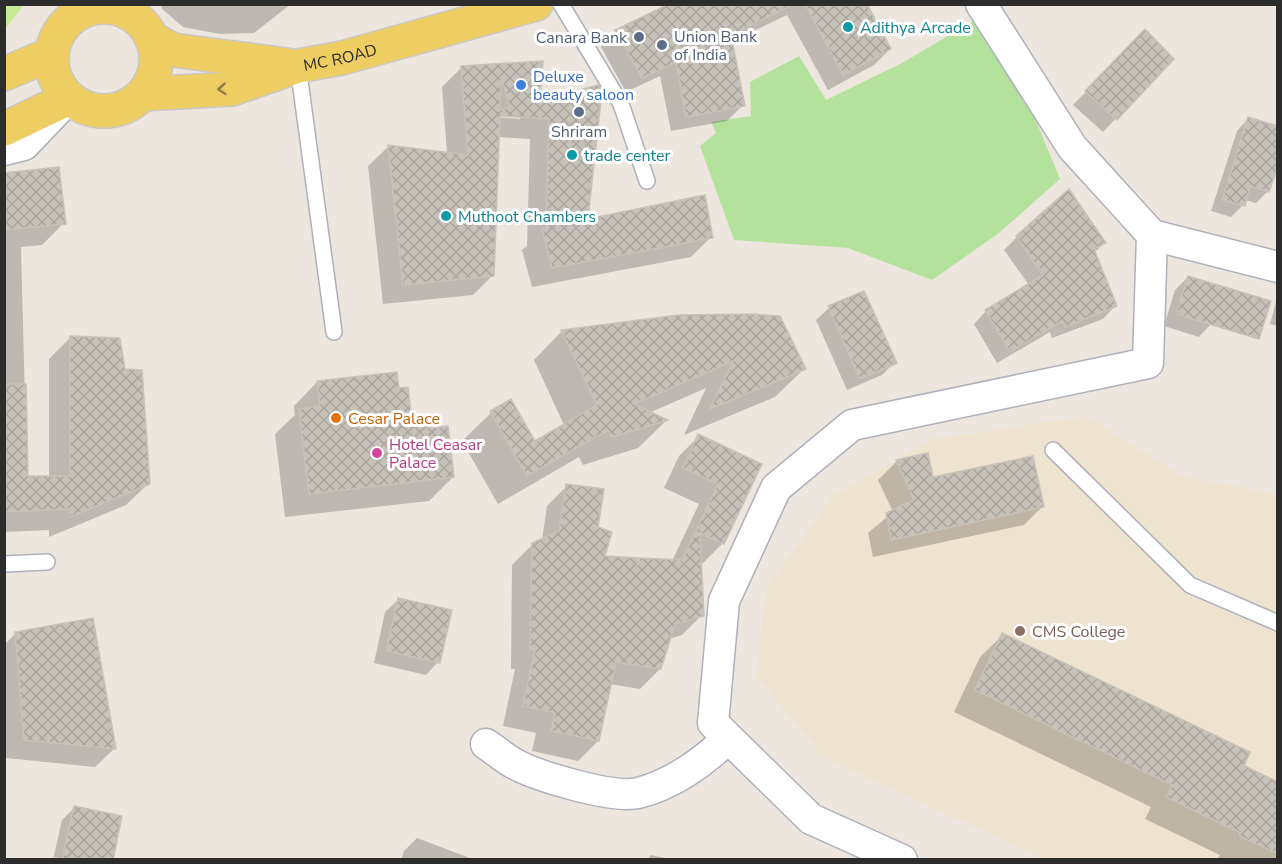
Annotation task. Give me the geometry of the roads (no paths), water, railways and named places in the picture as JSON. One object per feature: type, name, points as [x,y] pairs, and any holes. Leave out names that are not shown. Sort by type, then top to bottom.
[{"type":"main road","name":"MC ROAD","points":[[69,98],[93,110],[107,111],[121,109],[143,94],[232,89],[298,66],[342,58],[537,4]]},
{"type":"main road","points":[[4,129],[69,98],[58,86],[52,70],[51,54],[54,41],[70,12],[104,7],[122,10],[141,20],[173,50],[298,66]]},
{"type":"main road","points":[[141,20],[156,52],[156,67],[143,94]]},
{"type":"main road","points":[[4,74],[51,54]]},
{"type":"street","points":[[981,4],[1072,147],[1152,235],[1278,267]]},
{"type":"street","points":[[4,150],[24,145],[69,98]]},
{"type":"street","points":[[902,860],[811,819],[713,723],[724,602],[776,488],[852,425],[1148,363],[1152,235]]},
{"type":"street","points":[[486,744],[514,764],[544,774],[590,789],[614,794],[637,794],[690,768],[728,738]]},
{"type":"lane","points":[[561,4],[621,104],[647,181]]},
{"type":"lane","points":[[298,66],[334,332]]},
{"type":"lane","points":[[1053,450],[1190,585],[1278,623]]},
{"type":"lane","points":[[4,564],[46,562]]},
{"type":"place","name":"Adithya Arcade","points":[[848,27]]},
{"type":"place","name":"Canara Bank","points":[[639,37]]},
{"type":"place","name":"Union Bank of India","points":[[662,45]]},
{"type":"place","name":"Deluxe beauty saloon","points":[[521,85]]},
{"type":"place","name":"Shriram","points":[[579,112]]},
{"type":"place","name":"trade center","points":[[572,155]]},
{"type":"place","name":"Muthoot Chambers","points":[[446,216]]},
{"type":"place","name":"Cesar Palace","points":[[336,418]]},
{"type":"place","name":"Hotel Ceasar Palace","points":[[377,453]]},
{"type":"place","name":"CMS College","points":[[1020,631]]}]
